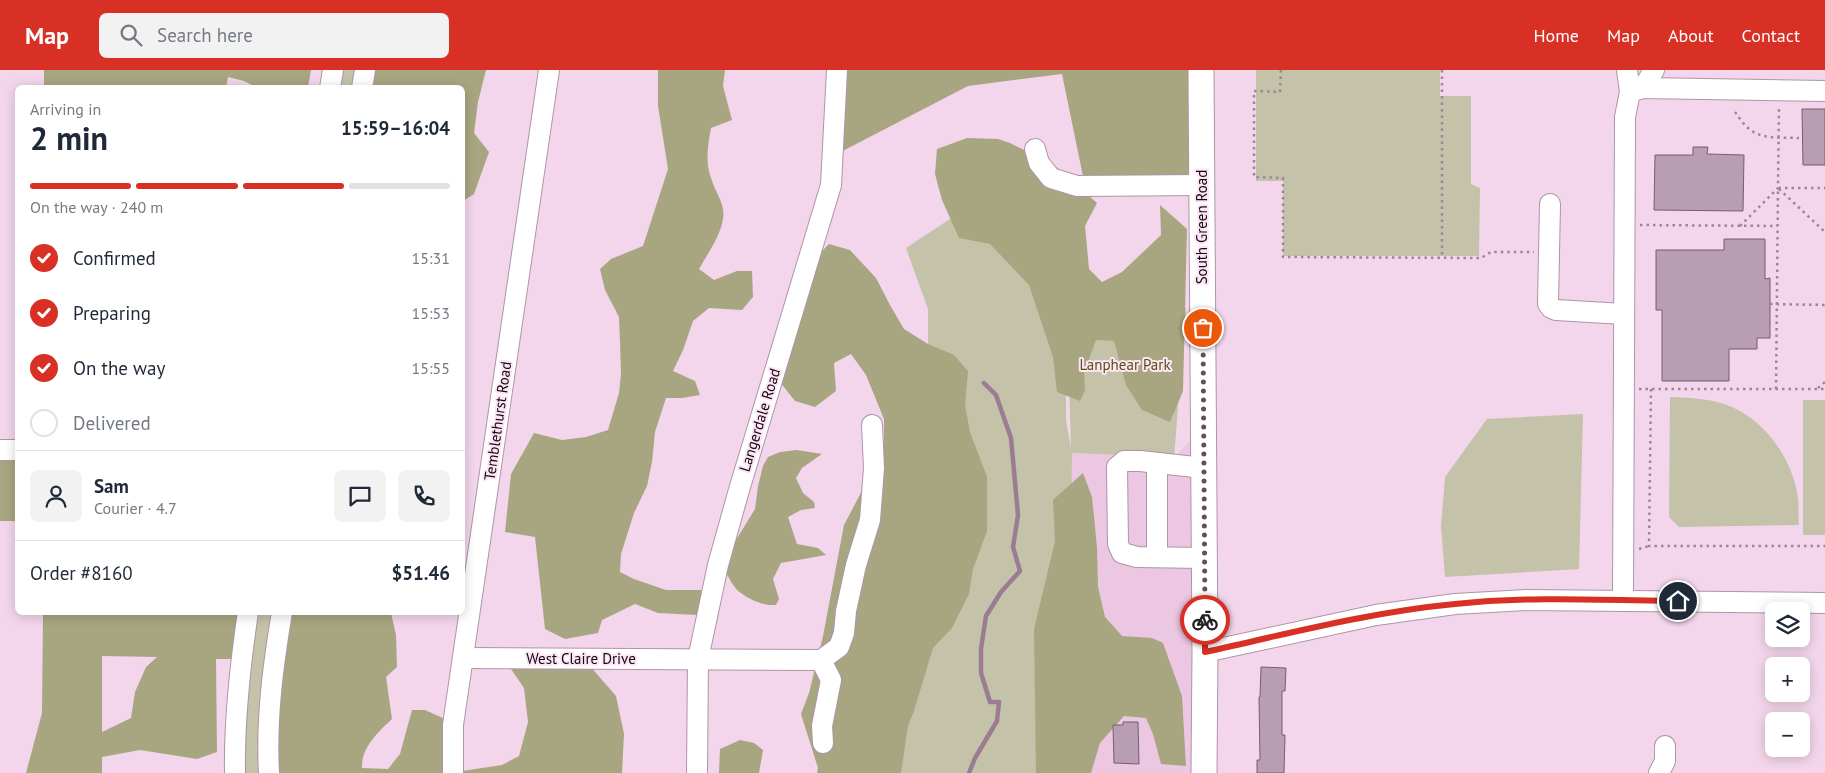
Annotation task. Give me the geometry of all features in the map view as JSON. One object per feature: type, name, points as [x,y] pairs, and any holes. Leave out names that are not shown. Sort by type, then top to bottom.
[{"type":"main road","name":"South Green Road","points":[[1201,70],[1205,652],[1204,773]]},
{"type":"street","points":[[330,85],[333,70]]},
{"type":"street","points":[[362,85],[365,70]]},
{"type":"street","name":"Temblethurst Road","points":[[453,773],[453,725],[549,70]]},
{"type":"street","name":"Langerdale Road","points":[[697,773],[698,659],[718,564],[733,508],[831,185],[837,70]]},
{"type":"street","points":[[1627,70],[1636,90]]},
{"type":"street","points":[[1624,601],[1625,117],[1636,90],[1654,70]]},
{"type":"street","points":[[1636,90],[1825,91]]},
{"type":"street","points":[[1035,149],[1039,163],[1050,178],[1077,186],[1202,185]]},
{"type":"street","points":[[1550,204],[1548,304],[1556,310],[1624,314]]},
{"type":"street","points":[[823,743],[822,726],[831,680],[821,660],[839,647],[844,632],[846,611],[856,565],[870,520],[874,468],[872,425]]},
{"type":"street","points":[[0,450],[15,450]]},
{"type":"street","points":[[1204,468],[1124,461],[1117,467],[1116,480],[1118,544],[1122,553],[1138,557],[1204,558]]},
{"type":"street","points":[[1156,464],[1157,557]]},
{"type":"street","points":[[1205,652],[1376,615],[1455,604],[1527,600],[1825,603]]},
{"type":"street","points":[[235,773],[234,738],[248,615]]},
{"type":"street","points":[[268,773],[267,744],[273,669],[282,615]]},
{"type":"street","name":"West Claire Drive","points":[[463,658],[821,660]]},
{"type":"street","points":[[1659,773],[1666,761],[1665,746]]},
{"type":"path","points":[[1281,70],[1280,92],[1254,91],[1254,177],[1283,178],[1283,257],[1482,258],[1492,252],[1549,252]]},
{"type":"path","points":[[1442,70],[1442,258]]},
{"type":"path","points":[[1776,389],[1779,105]]},
{"type":"path","points":[[1735,112],[1747,128],[1757,134],[1799,138]]},
{"type":"path","points":[[1778,188],[1825,232]]},
{"type":"path","points":[[1740,226],[1778,188],[1825,188]]},
{"type":"path","points":[[1633,225],[1777,226]]},
{"type":"path","points":[[1770,304],[1825,305]]},
{"type":"path","points":[[1817,389],[1825,382]]},
{"type":"path","points":[[1631,389],[1825,389]]},
{"type":"path","points":[[1651,389],[1649,546],[1825,546]]},
{"type":"shaded area","points":[[1204,428],[1204,773],[1069,773],[1072,453],[1174,457]]},
{"type":"green space","points":[[44,70],[311,70],[308,85],[252,85],[228,77],[226,85],[44,85]]},
{"type":"green space","points":[[341,70],[360,70],[357,85],[338,85]]},
{"type":"green space","points":[[365,70],[486,70],[478,102],[474,133],[489,152],[474,194],[465,200],[465,85],[362,85]]},
{"type":"green space","points":[[658,70],[725,70],[723,86],[732,120],[711,128],[708,153],[709,172],[724,214],[716,239],[699,269],[714,280],[737,271],[752,271],[753,297],[742,310],[709,308],[693,321],[673,371],[695,381],[700,395],[666,398],[655,432],[647,486],[634,513],[621,554],[620,572],[634,579],[666,590],[702,590],[697,615],[658,613],[635,604],[602,620],[598,633],[565,639],[545,629],[535,537],[505,532],[511,474],[534,433],[562,440],[586,437],[608,430],[619,393],[621,374],[619,317],[605,290],[600,269],[611,259],[643,246],[668,169],[658,106]]},
{"type":"green space","points":[[837,70],[1201,70],[1202,185],[1085,186],[1062,74],[968,86],[833,156]]},
{"type":"green space","points":[[1256,70],[1440,70],[1440,96],[1471,96],[1471,184],[1480,188],[1479,256],[1283,256],[1283,181],[1256,181]]},
{"type":"green space","name":"Lanphear Park","points":[[967,138],[998,139],[1053,164],[1097,203],[1085,226],[1089,269],[1102,282],[1122,272],[1161,235],[1160,205],[1187,229],[1183,391],[1170,422],[1142,410],[1126,385],[1114,341],[1096,340],[1084,373],[1085,390],[1080,401],[1057,392],[1053,357],[1029,285],[990,244],[959,238],[942,200],[935,174],[937,149]]},
{"type":"green space","name":"Lanphear Park","points":[[1000,186],[1066,322],[1066,420],[1071,448],[1067,308],[1186,308],[1174,457],[1072,453],[1069,773],[847,773],[928,344],[928,309],[906,248]]},
{"type":"green space","points":[[829,244],[850,250],[876,278],[904,329],[928,344],[954,355],[968,371],[965,405],[970,432],[987,477],[987,531],[973,569],[969,594],[952,628],[933,648],[908,726],[901,773],[817,773],[818,768],[801,714],[809,693],[823,636],[844,525],[874,468],[884,441],[884,419],[866,375],[851,354],[834,363],[836,391],[815,407],[795,401],[780,382],[818,255]]},
{"type":"green space","points":[[1670,397],[1719,402],[1734,408],[1758,424],[1777,445],[1791,471],[1798,498],[1799,525],[1679,527],[1669,517]]},
{"type":"green space","points":[[1803,400],[1825,400],[1825,535],[1803,535]]},
{"type":"green space","points":[[1583,414],[1579,569],[1445,577],[1441,526],[1445,477],[1487,419]]},
{"type":"green space","points":[[0,450],[15,450],[15,521],[0,521]]},
{"type":"green space","points":[[797,450],[822,454],[802,468],[796,478],[803,493],[814,502],[815,508],[801,510],[788,517],[797,544],[818,548],[826,555],[781,563],[773,579],[779,599],[776,605],[767,605],[745,596],[734,586],[726,573],[731,548],[755,509],[763,466],[768,457],[780,452]]},
{"type":"green space","points":[[1083,473],[1092,497],[1097,547],[1098,587],[1105,617],[1122,636],[1152,638],[1163,643],[1182,696],[1186,766],[1161,764],[1153,734],[1146,718],[1124,716],[1100,743],[1091,773],[1036,773],[1034,629],[1055,541],[1053,500]]},
{"type":"green space","points":[[43,615],[248,615],[241,659],[216,659],[217,752],[197,759],[140,750],[102,757],[102,773],[26,773],[42,713]],"holes":[[[102,656],[157,657],[146,667],[135,692],[131,718],[102,732]]]},
{"type":"green space","points":[[258,615],[278,615],[261,773],[240,773],[248,682]]},
{"type":"green space","points":[[282,615],[391,615],[396,635],[397,667],[386,677],[392,719],[367,747],[362,761],[362,768],[388,769],[400,754],[412,710],[425,710],[445,719],[445,773],[269,773]]},
{"type":"green space","points":[[590,666],[616,696],[624,734],[622,773],[462,773],[462,771],[502,765],[519,756],[528,722],[524,688],[511,669]]},
{"type":"green space","points":[[740,740],[754,743],[763,750],[759,773],[719,773],[720,749]]},
{"type":"building","points":[[1802,109],[1825,109],[1825,165],[1803,165]]},
{"type":"building","points":[[1693,147],[1708,147],[1707,154],[1744,155],[1743,211],[1654,210],[1655,155],[1693,155]]},
{"type":"building","points":[[1724,239],[1765,239],[1765,279],[1770,278],[1770,338],[1757,338],[1757,349],[1729,349],[1729,381],[1662,381],[1662,310],[1656,310],[1656,250],[1724,250]]},
{"type":"building","points":[[1261,667],[1286,668],[1285,691],[1282,691],[1282,735],[1285,735],[1284,773],[1257,773],[1257,760],[1260,760],[1259,697]]},
{"type":"building","points":[[1123,722],[1138,722],[1139,764],[1114,763],[1113,725],[1123,725]]},
{"type":"waterway","points":[[969,773],[975,758],[997,721],[999,702],[990,702],[981,673],[981,649],[986,616],[1001,592],[1020,571],[1013,547],[1018,515],[1011,438],[996,395],[984,383]]},
{"type":"way so far","points":[[1203,328],[1205,620]]},
{"type":"route","points":[[1205,620],[1205,652],[1376,615],[1455,604],[1527,600],[1678,601]]}]
